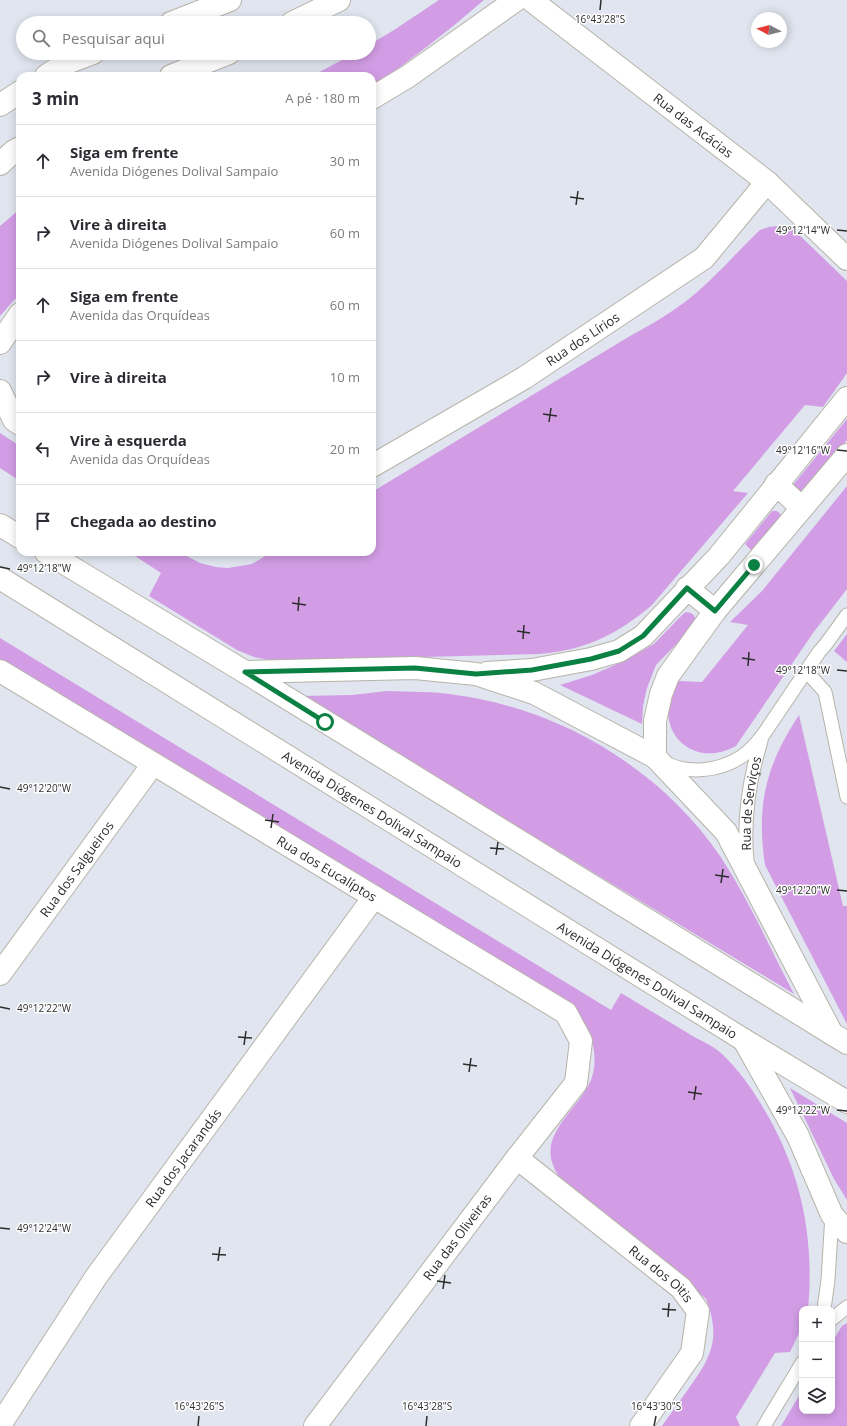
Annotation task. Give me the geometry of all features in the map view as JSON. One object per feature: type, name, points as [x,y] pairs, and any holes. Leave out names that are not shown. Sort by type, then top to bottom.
[{"type":"street","points":[[189,16],[230,0]]},
{"type":"street","points":[[306,16],[339,0]]},
{"type":"street","points":[[376,96],[407,77],[516,0]]},
{"type":"street","name":"Rua das Acácias","points":[[531,0],[767,182],[847,259]]},
{"type":"street","points":[[52,72],[64,64],[75,60]]},
{"type":"street","points":[[181,72],[211,60]]},
{"type":"street","points":[[0,105],[16,95]]},
{"type":"street","points":[[0,164],[16,150]]},
{"type":"street","name":"Rua dos Lírios","points":[[376,464],[524,378],[704,258],[767,182]]},
{"type":"street","points":[[0,343],[16,320]]},
{"type":"street","points":[[0,392],[16,420]]},
{"type":"street","points":[[245,672],[415,668],[476,674],[532,670],[591,659],[619,651],[643,636],[719,556],[847,398]]},
{"type":"street","points":[[656,757],[655,721],[661,694],[668,676],[715,611],[847,455]]},
{"type":"street","points":[[776,484],[802,508]]},
{"type":"street","points":[[0,524],[16,534]]},
{"type":"street","points":[[53,556],[245,672],[840,1039]]},
{"type":"street","name":"Avenida Diógenes Dolival Sampaio","points":[[0,578],[744,1040],[847,1102]]},
{"type":"street","points":[[687,588],[715,611]]},
{"type":"street","name":"Rua dos Eucalíptos","points":[[0,671],[566,1013],[581,1041]]},
{"type":"street","points":[[476,674],[534,693],[656,757],[726,832],[840,1039]]},
{"type":"street","name":"Rua dos Salgueiros","points":[[0,974],[153,764]]},
{"type":"street","name":"Rua dos Jacarandás","points":[[0,1425],[96,1277],[374,897]]},
{"type":"street","name":"Avenida Diógenes Dolival Sampaio","points":[[744,1040],[798,1136],[832,1215],[847,1232]]},
{"type":"street","name":"Rua das Oliveiras","points":[[315,1426],[517,1158],[576,1083],[581,1041]]},
{"type":"street","name":"Rua dos Oitis","points":[[517,1158],[681,1288],[698,1311],[692,1353],[641,1426]]},
{"type":"lane","name":"Rua de Serviços","points":[[656,757],[669,764],[684,769],[700,770],[729,764],[742,756],[754,747],[763,735],[819,652],[847,615]]},
{"type":"lane","points":[[806,671],[825,692],[847,797]]},
{"type":"lane","name":"Rua de Serviços","points":[[747,872],[745,846],[748,795],[754,765],[763,735]]},
{"type":"lane","points":[[824,1306],[828,1280],[832,1215]]},
{"type":"lane","points":[[835,1316],[847,1307]]},
{"type":"lane","points":[[764,1426],[799,1368]]},
{"type":"shaded area","points":[[439,0],[484,0],[429,45],[376,84],[376,72],[319,72],[342,60],[376,60],[376,41]]},
{"type":"shaded area","points":[[16,212],[16,298],[0,316],[0,226]]},
{"type":"shaded area","points":[[777,226],[793,229],[847,281],[847,373],[823,407],[805,405],[733,491],[748,493],[651,606],[612,633],[586,645],[540,654],[273,661],[254,657],[237,650],[149,596],[161,573],[135,556],[187,556],[200,563],[228,568],[252,564],[265,556],[376,556],[376,490],[685,302],[705,285],[760,230]]},
{"type":"shaded area","points":[[847,419],[847,440],[802,494],[793,485]]},
{"type":"shaded area","points":[[0,433],[16,443],[16,478],[0,468]]},
{"type":"shaded area","points":[[847,486],[847,589],[813,633],[736,746],[719,752],[703,753],[689,748],[678,739],[671,727],[668,713],[671,697],[679,681],[702,682],[748,625],[730,622],[762,591]]},
{"type":"shaded area","points":[[772,511],[779,512],[781,518],[753,552],[745,544]]},
{"type":"shaded area","points":[[686,612],[691,613],[694,616],[696,620],[695,625],[656,665],[647,688],[643,706],[642,724],[560,685],[592,675],[622,662],[654,644]]},
{"type":"shaded area","points":[[847,634],[847,662],[834,651]]},
{"type":"shaded area","points":[[0,638],[611,1010],[621,993],[711,1046],[728,1059],[757,1097],[775,1128],[786,1152],[802,1202],[809,1255],[810,1282],[808,1306],[799,1306],[799,1333],[790,1352],[775,1353],[736,1417],[740,1426],[662,1426],[697,1377],[712,1346],[713,1325],[706,1299],[566,1184],[558,1175],[552,1162],[550,1150],[553,1139],[558,1128],[581,1098],[592,1077],[594,1068],[594,1052],[590,1036],[578,1014],[0,659]]},
{"type":"shaded area","points":[[387,691],[430,692],[456,695],[495,702],[533,714],[570,729],[605,748],[638,771],[668,796],[696,825],[720,856],[750,907],[794,994],[302,696],[352,695]]},
{"type":"shaded area","points":[[799,715],[843,906],[847,906],[847,1024],[765,865],[762,823],[766,786],[778,751]]},
{"type":"shaded area","points":[[790,1088],[847,1123],[847,1200],[834,1179]]},
{"type":"shaded area","points":[[847,1323],[847,1426],[781,1426],[799,1396],[799,1414],[835,1414],[835,1337],[842,1326]]},
{"type":"route","points":[[325,722],[245,672],[415,668],[476,674],[532,670],[591,659],[619,651],[643,636],[687,588],[715,611],[754,565]]}]
